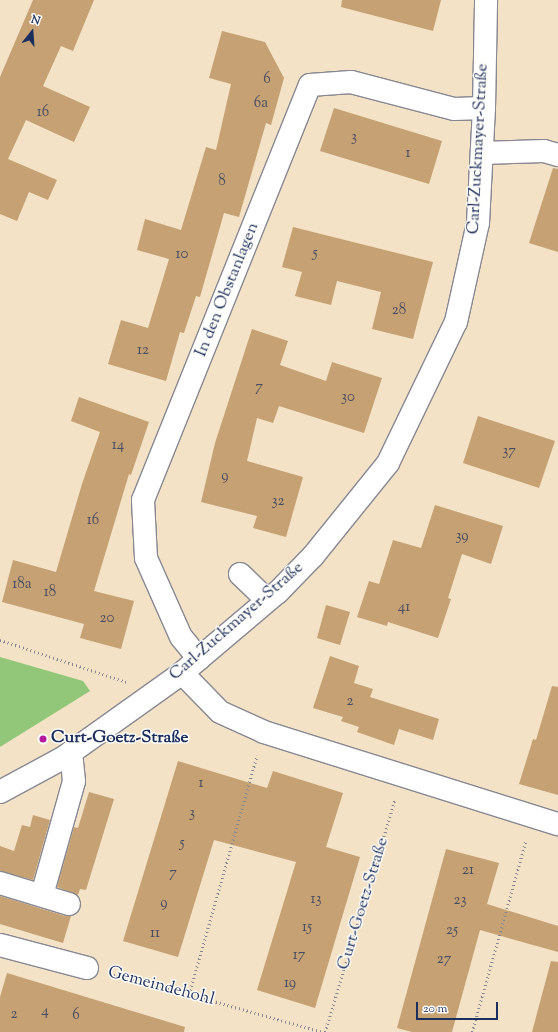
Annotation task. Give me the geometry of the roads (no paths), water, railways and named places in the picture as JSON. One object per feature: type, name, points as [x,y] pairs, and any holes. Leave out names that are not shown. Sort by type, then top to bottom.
[{"type":"street","name":"Carl-Zuckmayer-Straße","points":[[0,792],[71,752],[182,673],[199,659],[278,592],[313,556],[388,463],[456,322],[478,223],[484,108],[486,0]]},
{"type":"street","name":"In den Obstanlagen","points":[[199,659],[181,637],[146,558],[143,500],[310,85],[351,82],[454,109],[484,108]]},
{"type":"street","points":[[482,153],[544,151],[558,155]]},
{"type":"street","points":[[240,574],[267,600]]},
{"type":"street","points":[[182,673],[220,712],[264,732],[558,824]]},
{"type":"street","points":[[42,896],[74,781],[71,752]]},
{"type":"street","points":[[0,883],[69,904]]},
{"type":"street","name":"Gemeindehohl","points":[[0,945],[87,968]]},
{"type":"place","name":"Curt-Goetz-Straße","points":[[43,739]]}]
